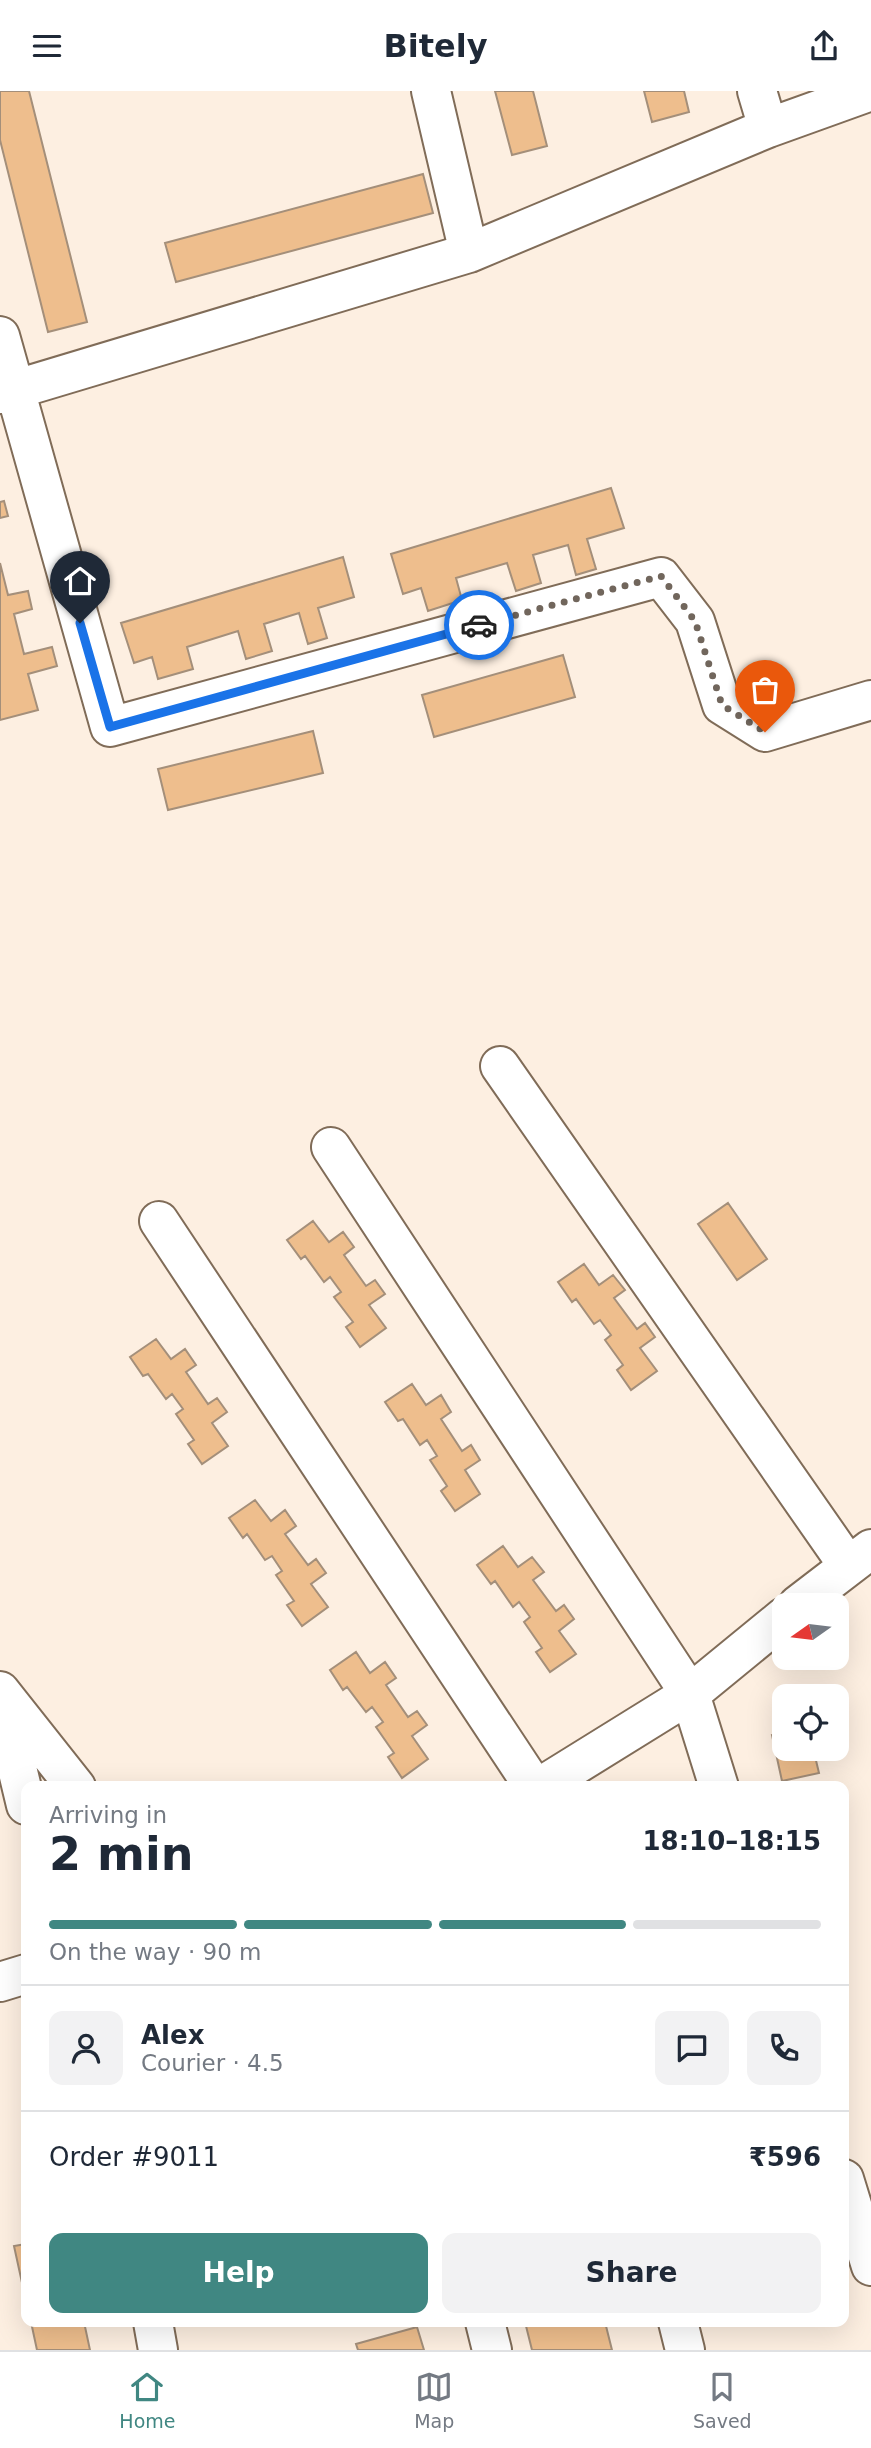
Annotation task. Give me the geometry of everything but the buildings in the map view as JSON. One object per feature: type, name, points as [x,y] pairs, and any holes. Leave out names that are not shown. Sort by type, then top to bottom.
[{"type":"street","points":[[432,91],[469,253]]},
{"type":"street","points":[[757,91],[768,128]]},
{"type":"street","points":[[8,390],[469,253],[768,128],[871,91]]},
{"type":"street","points":[[0,336],[8,390],[110,727],[661,576],[695,621],[722,705],[765,732],[871,700]]},
{"type":"street","points":[[500,1066],[859,1557],[813,1593]]},
{"type":"street","points":[[331,1147],[690,1694],[717,1781]]},
{"type":"street","points":[[159,1221],[530,1781]]},
{"type":"street","points":[[550,1781],[690,1694],[772,1627]]},
{"type":"street","points":[[0,1694],[71,1781]]},
{"type":"street","points":[[0,1694],[21,1784]]},
{"type":"street","points":[[0,1982],[21,1976]]},
{"type":"street","points":[[849,2195],[871,2266]]},
{"type":"street","points":[[154,2327],[158,2350]]},
{"type":"street","points":[[486,2327],[492,2350]]},
{"type":"street","points":[[679,2327],[685,2350]]},
{"type":"way so far","points":[[479,625],[661,576],[695,621],[722,705],[765,732]]},
{"type":"route","points":[[80,623],[110,727],[479,625]]}]
